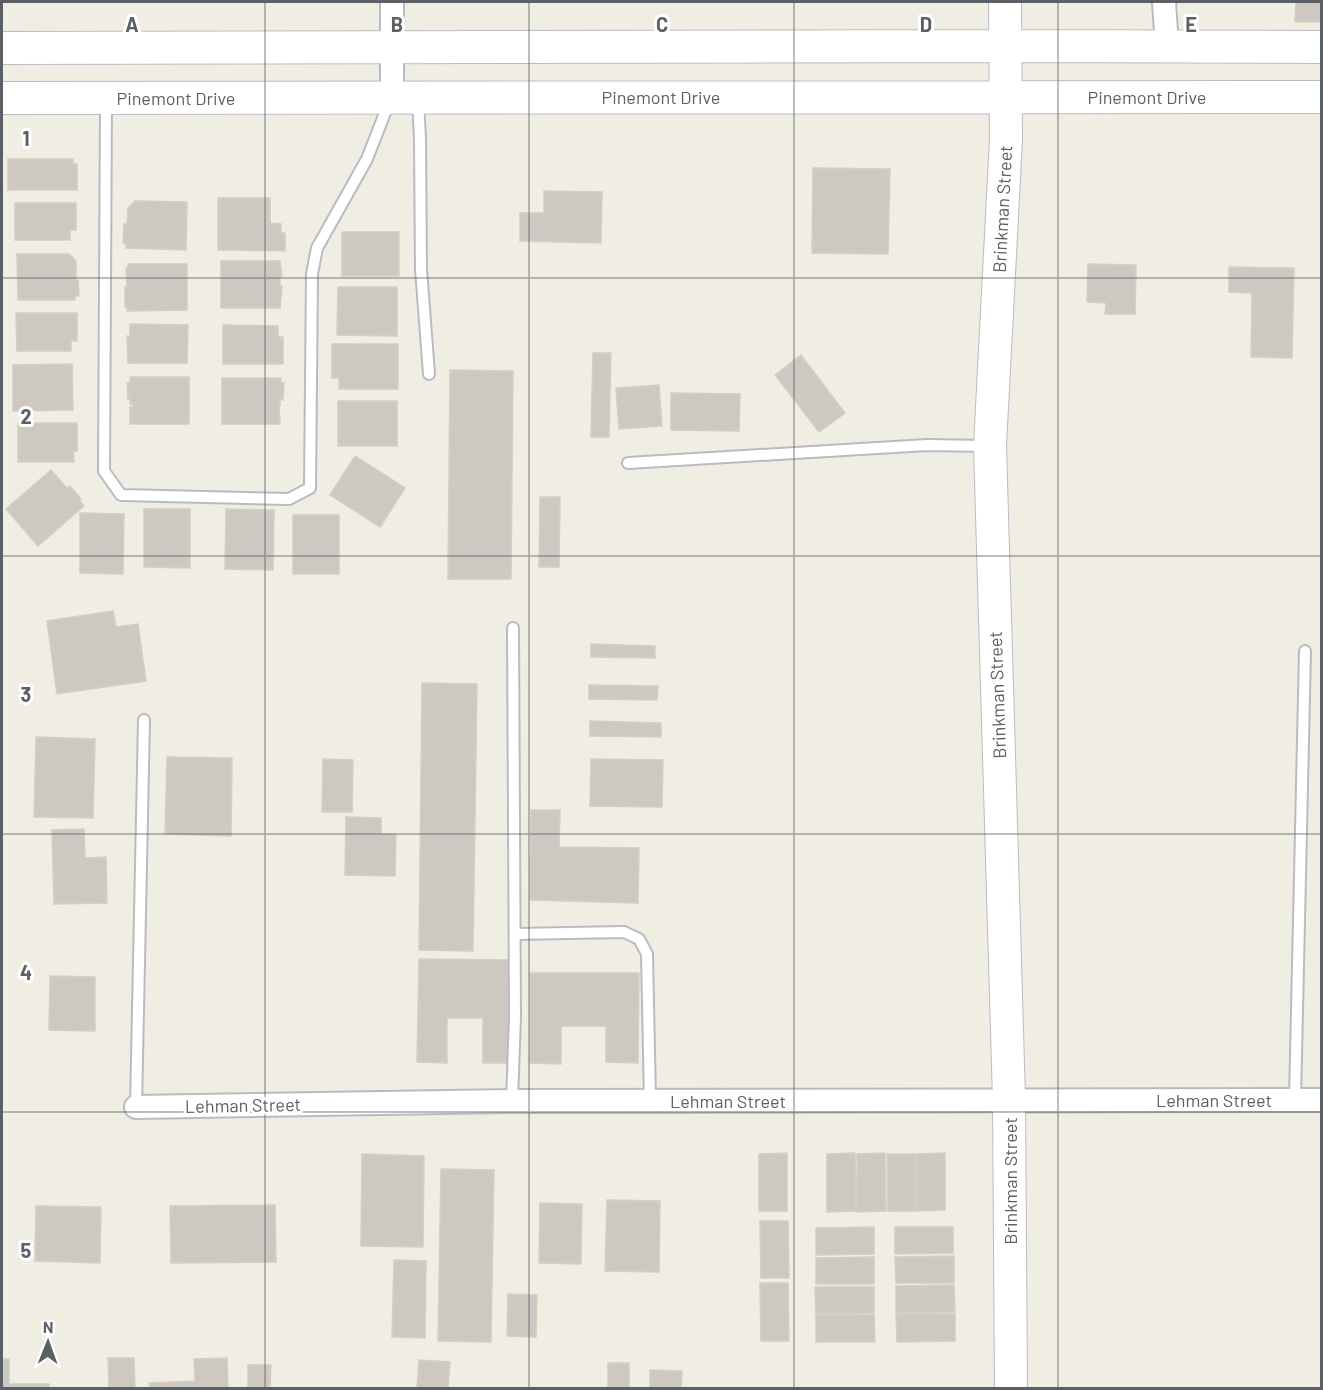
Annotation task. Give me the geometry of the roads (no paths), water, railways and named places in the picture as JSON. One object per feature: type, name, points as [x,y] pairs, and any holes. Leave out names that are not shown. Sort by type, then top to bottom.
[{"type":"main road","name":"Brinkman Street","points":[[1005,2],[1006,139],[990,446],[1009,1099],[1011,1389]]},
{"type":"main road","points":[[2,48],[1322,47]]},
{"type":"main road","name":"Pinemont Drive","points":[[2,98],[1322,97]]},
{"type":"street","points":[[392,2],[391,47],[405,97]]},
{"type":"street","points":[[1164,2],[1167,47]]},
{"type":"street","name":"Lehman Street","points":[[135,1107],[512,1101],[1322,1100]]},
{"type":"lane","points":[[106,98],[104,471],[121,495],[289,499],[310,488],[312,274],[317,248],[405,97]]},
{"type":"lane","points":[[405,97],[420,140],[421,269],[429,374]]},
{"type":"lane","points":[[628,463],[927,445],[990,446]]},
{"type":"lane","points":[[512,1101],[515,1017],[513,628]]},
{"type":"lane","points":[[1295,1100],[1305,651]]},
{"type":"lane","points":[[135,1107],[144,720]]},
{"type":"lane","points":[[515,934],[624,932],[639,939],[647,954],[650,1101]]}]
